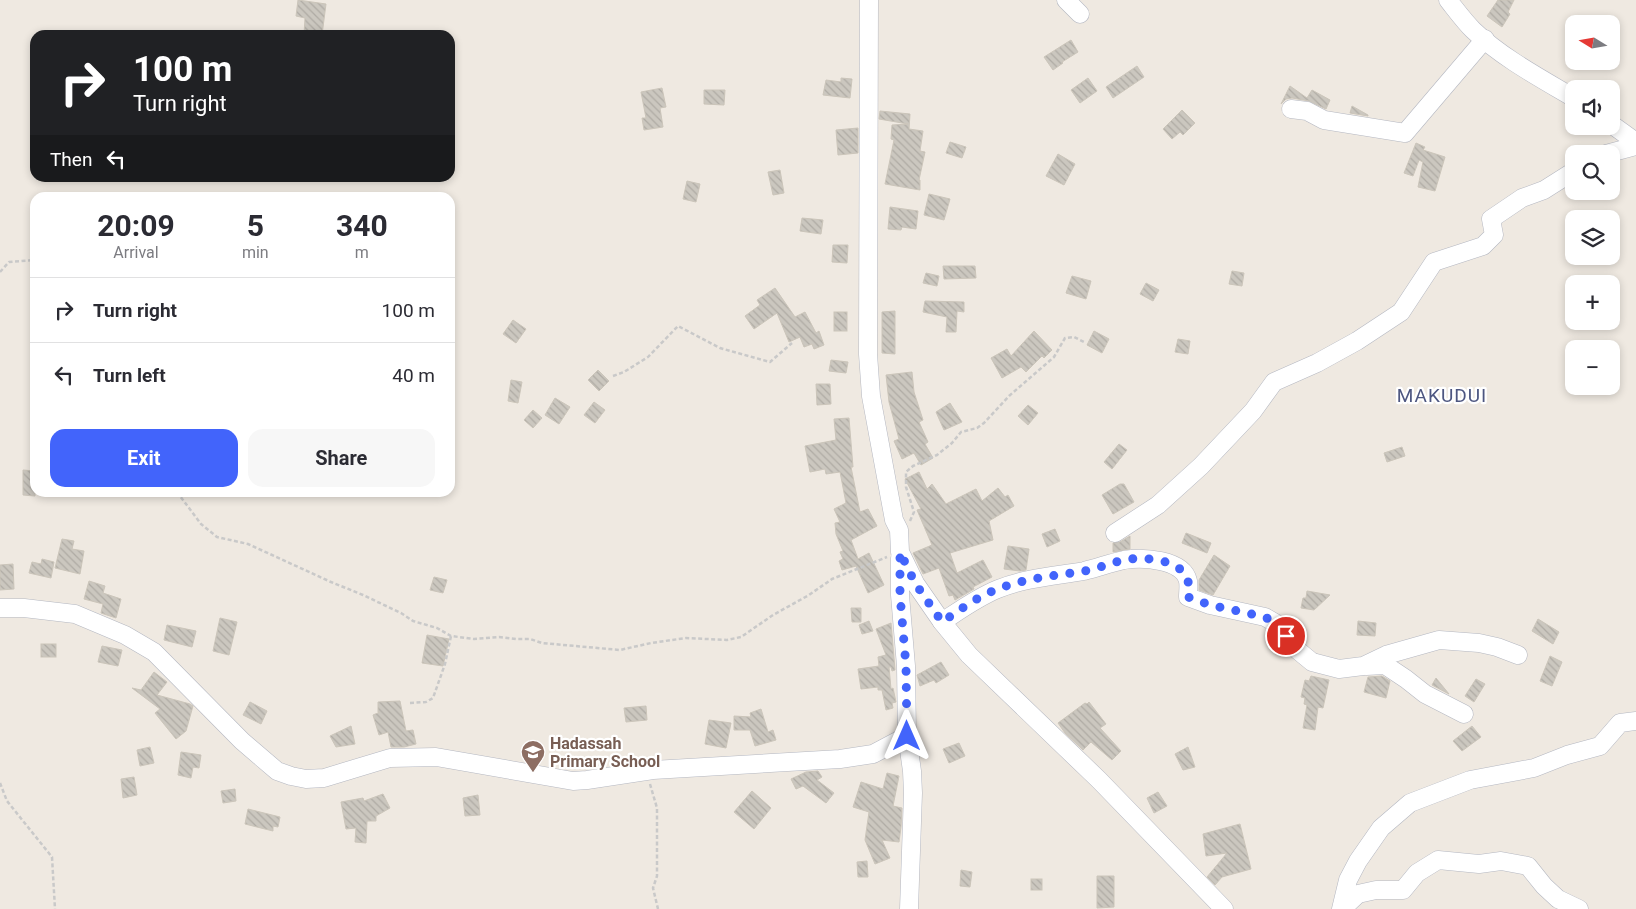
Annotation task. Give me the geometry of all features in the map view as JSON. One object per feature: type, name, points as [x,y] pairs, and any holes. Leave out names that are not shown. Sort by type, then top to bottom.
[{"type":"street","points":[[869,0],[868,354],[875,420],[894,520],[899,530],[900,595],[906,666],[907,736],[913,793],[910,909]]},
{"type":"street","points":[[1066,0],[1080,14]]},
{"type":"street","points":[[1448,0],[1473,30],[1511,60],[1565,93]]},
{"type":"street","points":[[1291,109],[1307,111],[1324,120],[1405,133],[1485,39]]},
{"type":"street","points":[[1620,131],[1636,144]]},
{"type":"street","points":[[1620,149],[1636,144]]},
{"type":"street","points":[[1115,533],[1158,505],[1202,466],[1253,411],[1274,382],[1317,363],[1357,342],[1400,312],[1434,262],[1483,246],[1494,235],[1490,219],[1522,198],[1544,190],[1565,177]]},
{"type":"street","points":[[900,552],[915,583],[942,622],[969,655],[1099,780],[1224,909]]},
{"type":"street","points":[[942,622],[996,589],[1022,580],[1089,570],[1125,560],[1141,558],[1167,562],[1182,571],[1188,581],[1188,597],[1210,605],[1265,617],[1277,624],[1295,648],[1312,662],[1339,669],[1385,665],[1425,694],[1464,714]]},
{"type":"street","points":[[0,608],[24,608],[75,614],[125,635],[154,652],[242,741],[277,771],[306,779],[324,778],[390,758],[436,757],[573,780],[587,780],[653,770],[840,759],[862,756],[880,751],[907,736]]},
{"type":"street","points":[[1363,666],[1386,655],[1439,640],[1479,643],[1498,647],[1518,655]]},
{"type":"street","points":[[1341,909],[1348,880],[1358,861],[1381,828],[1410,803],[1470,780],[1534,768],[1567,755],[1600,746],[1620,723],[1636,721]]},
{"type":"street","points":[[1341,909],[1358,894],[1376,890],[1403,890],[1418,874],[1438,860],[1479,864],[1502,861],[1528,866],[1544,886],[1558,899],[1579,909]]},
{"type":"path","points":[[0,272],[9,262],[30,260]]},
{"type":"path","points":[[613,376],[624,372],[648,357],[678,326],[720,348],[770,362],[792,343]]},
{"type":"path","points":[[899,530],[910,522],[914,512],[906,487],[906,472],[913,466],[937,454],[952,443],[961,432],[984,424],[1009,396],[1054,358],[1065,338],[1074,337],[1086,343]]},
{"type":"path","points":[[181,497],[201,524],[217,537],[248,544],[363,595],[401,613],[413,621],[437,628],[451,636],[474,639],[499,637],[516,640],[530,639],[542,643],[620,650],[686,638],[727,640],[741,637],[832,579],[860,566],[900,552]]},
{"type":"path","points":[[410,703],[426,702],[433,698],[443,672],[451,636]]},
{"type":"path","points":[[653,770],[650,785],[657,808],[658,847],[657,876],[653,888],[658,909]]},
{"type":"path","points":[[0,782],[7,801],[52,857],[54,909]]},
{"type":"building","points":[[298,0],[326,4],[323,30],[304,30],[305,18],[296,16]]},
{"type":"building","points":[[1498,0],[1514,0],[1508,12],[1510,14],[1502,27],[1487,16]]},
{"type":"building","points":[[1071,40],[1078,52],[1053,70],[1044,57]]},
{"type":"building","points":[[1137,66],[1144,77],[1113,98],[1106,87]]},
{"type":"building","points":[[841,78],[852,79],[850,98],[823,95],[826,80],[841,82]]},
{"type":"building","points":[[1088,78],[1097,91],[1080,103],[1071,90]]},
{"type":"building","points":[[1290,86],[1307,98],[1312,90],[1330,100],[1326,109],[1309,101],[1292,98],[1286,99],[1281,104]]},
{"type":"building","points":[[662,88],[666,107],[660,108],[663,127],[644,130],[642,118],[646,118],[641,92]]},
{"type":"building","points":[[704,90],[725,90],[724,105],[704,104]]},
{"type":"building","points":[[1352,106],[1368,115],[1368,116],[1350,113]]},
{"type":"building","points":[[1182,110],[1195,123],[1183,135],[1180,132],[1172,139],[1163,129]]},
{"type":"building","points":[[880,111],[910,114],[909,129],[923,131],[920,151],[925,152],[919,180],[920,190],[885,184],[894,140],[891,139],[892,125],[908,124],[879,119]]},
{"type":"building","points":[[858,128],[858,153],[838,155],[836,130]]},
{"type":"building","points":[[950,142],[966,147],[962,158],[946,153]]},
{"type":"building","points":[[1416,143],[1425,147],[1423,150],[1445,157],[1435,191],[1418,187],[1423,162],[1419,160],[1413,176],[1404,173]]},
{"type":"building","points":[[1058,154],[1075,164],[1064,185],[1046,176]]},
{"type":"building","points":[[780,170],[784,193],[773,195],[768,172]]},
{"type":"building","points":[[687,181],[700,184],[696,202],[683,199]]},
{"type":"building","points":[[929,194],[950,199],[944,220],[924,215]]},
{"type":"building","points":[[890,207],[918,211],[916,229],[902,227],[901,230],[888,229]]},
{"type":"building","points":[[802,218],[823,220],[821,234],[800,231]]},
{"type":"building","points":[[833,245],[848,245],[847,263],[832,262]]},
{"type":"building","points":[[943,266],[975,266],[976,278],[944,279]]},
{"type":"building","points":[[1232,271],[1244,273],[1242,286],[1229,284]]},
{"type":"building","points":[[926,273],[939,276],[937,286],[923,283]]},
{"type":"building","points":[[1072,276],[1091,281],[1086,299],[1066,293]]},
{"type":"building","points":[[1146,283],[1159,290],[1153,301],[1140,294]]},
{"type":"building","points":[[775,288],[795,317],[805,312],[816,333],[819,331],[824,345],[814,349],[812,344],[804,347],[800,337],[789,342],[777,313],[754,329],[745,316],[760,305],[757,300]]},
{"type":"building","points":[[925,301],[964,302],[964,312],[957,311],[956,332],[946,332],[947,317],[923,312]]},
{"type":"building","points":[[895,311],[895,354],[882,353],[882,312]]},
{"type":"building","points":[[834,312],[847,312],[847,331],[834,331]]},
{"type":"building","points":[[513,320],[526,329],[516,343],[503,334]]},
{"type":"building","points":[[1034,331],[1052,350],[1044,358],[1042,356],[1026,372],[1021,367],[1002,378],[991,358],[1007,349],[1011,356]]},
{"type":"building","points":[[1094,331],[1109,339],[1102,353],[1087,345]]},
{"type":"building","points":[[1178,339],[1190,341],[1188,354],[1175,352]]},
{"type":"building","points":[[831,360],[848,362],[846,373],[829,371]]},
{"type":"building","points":[[598,370],[609,381],[599,391],[588,380]]},
{"type":"building","points":[[912,372],[914,392],[923,420],[919,422],[928,442],[925,444],[933,458],[921,465],[914,453],[902,459],[894,441],[899,439],[889,402],[886,375]]},
{"type":"building","points":[[511,380],[522,382],[518,403],[508,401]]},
{"type":"building","points":[[816,384],[830,384],[831,404],[817,405]]},
{"type":"building","points":[[555,398],[570,407],[559,424],[545,415]]},
{"type":"building","points":[[594,402],[605,410],[595,423],[584,415]]},
{"type":"building","points":[[950,403],[962,422],[944,430],[936,412]]},
{"type":"building","points":[[1028,405],[1038,413],[1028,425],[1018,416]]},
{"type":"building","points":[[533,410],[542,418],[533,428],[524,420]]},
{"type":"building","points":[[849,418],[853,467],[851,467],[860,512],[868,509],[877,526],[851,540],[858,559],[869,553],[884,585],[868,593],[856,566],[842,570],[839,561],[843,559],[840,552],[843,551],[836,534],[835,523],[840,522],[834,509],[846,503],[840,472],[826,474],[825,469],[810,472],[805,446],[836,440],[834,419]]},
{"type":"building","points":[[1119,444],[1127,450],[1112,469],[1104,462]]},
{"type":"building","points":[[1402,447],[1405,456],[1387,462],[1384,453]]},
{"type":"building","points":[[23,470],[30,471],[30,496],[23,495]]},
{"type":"building","points":[[919,472],[927,489],[932,484],[946,504],[976,489],[982,501],[998,488],[1005,497],[1008,495],[1014,506],[989,521],[993,540],[950,553],[957,573],[983,560],[992,577],[973,587],[974,589],[955,600],[953,595],[949,596],[939,568],[923,574],[913,553],[932,545],[917,510],[921,509],[905,479]]},
{"type":"building","points":[[1120,484],[1124,484],[1134,502],[1113,514],[1102,495]]},
{"type":"building","points":[[1055,529],[1060,541],[1047,547],[1042,534]]},
{"type":"building","points":[[1186,533],[1211,543],[1207,553],[1182,543]]},
{"type":"building","points":[[1130,536],[1130,549],[1113,552],[1113,543],[1120,542]]},
{"type":"building","points":[[62,539],[74,541],[72,549],[84,551],[80,574],[55,568]]},
{"type":"building","points":[[1008,546],[1029,549],[1026,570],[1004,569]]},
{"type":"building","points":[[1214,555],[1230,566],[1213,595],[1199,590],[1199,580]]},
{"type":"building","points":[[42,559],[54,562],[51,578],[29,573],[32,562],[41,564]]},
{"type":"building","points":[[13,564],[14,589],[0,590],[0,565]]},
{"type":"building","points":[[434,577],[447,580],[443,593],[430,590]]},
{"type":"building","points":[[89,581],[105,586],[103,593],[121,599],[116,618],[101,613],[103,604],[84,599]]},
{"type":"building","points":[[1307,591],[1330,595],[1314,610],[1301,608]]},
{"type":"building","points":[[851,608],[861,608],[861,622],[852,622]]},
{"type":"building","points":[[220,618],[237,622],[229,655],[213,651]]},
{"type":"building","points":[[1538,619],[1559,632],[1553,644],[1532,631]]},
{"type":"building","points":[[869,621],[873,631],[862,634],[859,625]]},
{"type":"building","points":[[1358,621],[1376,623],[1375,636],[1357,635]]},
{"type":"building","points":[[891,623],[895,670],[892,671],[891,667],[889,667],[891,689],[893,688],[896,702],[892,703],[893,708],[886,710],[882,690],[878,690],[878,687],[861,689],[858,669],[879,666],[878,657],[886,655],[876,629]]},
{"type":"building","points":[[167,625],[196,631],[192,647],[164,640]]},
{"type":"building","points":[[427,635],[449,639],[443,666],[422,663]]},
{"type":"building","points":[[41,644],[56,644],[56,657],[41,657]]},
{"type":"building","points":[[102,646],[122,650],[118,666],[98,662]]},
{"type":"building","points":[[1550,656],[1562,662],[1552,686],[1540,681]]},
{"type":"building","points":[[941,662],[949,675],[936,683],[934,680],[920,686],[917,675]]},
{"type":"building","points":[[154,672],[167,682],[157,695],[193,706],[186,731],[176,739],[155,713],[160,709],[132,688],[141,690]]},
{"type":"building","points":[[1311,676],[1329,680],[1323,708],[1318,707],[1315,730],[1303,728],[1307,705],[1304,704],[1305,698],[1301,697],[1305,680],[1309,681]]},
{"type":"building","points":[[1382,676],[1390,681],[1386,698],[1364,692],[1368,677]]},
{"type":"building","points":[[1436,678],[1449,694],[1432,685]]},
{"type":"building","points":[[1476,679],[1485,684],[1474,702],[1465,696]]},
{"type":"building","points":[[400,701],[406,731],[413,730],[416,744],[404,747],[391,747],[388,732],[379,735],[373,715],[380,712],[378,712],[378,702]]},
{"type":"building","points":[[250,702],[267,711],[261,724],[243,715]]},
{"type":"building","points":[[1089,702],[1106,724],[1100,728],[1121,751],[1112,760],[1091,742],[1083,750],[1065,733],[1058,723]]},
{"type":"building","points":[[646,706],[647,720],[626,722],[624,708]]},
{"type":"building","points":[[761,709],[768,732],[773,730],[776,740],[755,746],[750,730],[734,730],[734,716],[751,717],[750,713]]},
{"type":"building","points":[[709,720],[731,723],[726,748],[705,744]]},
{"type":"building","points":[[351,726],[355,744],[336,747],[330,736]]},
{"type":"building","points":[[1472,726],[1481,737],[1462,751],[1453,741]]},
{"type":"building","points":[[959,743],[965,756],[949,763],[943,749]]},
{"type":"building","points":[[150,747],[154,763],[140,766],[137,750]]},
{"type":"building","points":[[1188,747],[1195,767],[1183,770],[1175,754]]},
{"type":"building","points":[[181,752],[201,755],[199,768],[193,767],[191,778],[178,775]]},
{"type":"building","points":[[818,771],[822,777],[817,780],[834,793],[826,803],[803,786],[796,789],[791,779],[806,772]]},
{"type":"building","points":[[887,773],[899,776],[893,806],[902,808],[901,827],[899,842],[882,840],[890,858],[875,864],[865,840],[869,812],[853,807],[861,782],[883,789]]},
{"type":"building","points":[[134,777],[137,795],[123,798],[121,779]]},
{"type":"building","points":[[235,789],[236,801],[223,803],[221,791]]},
{"type":"building","points":[[752,791],[771,808],[754,829],[734,812]]},
{"type":"building","points":[[1158,792],[1167,806],[1154,813],[1147,798]]},
{"type":"building","points":[[383,794],[390,808],[376,816],[376,821],[367,821],[366,843],[355,842],[356,828],[346,829],[341,802],[363,798],[364,801]]},
{"type":"building","points":[[478,795],[480,815],[465,816],[463,798]]},
{"type":"building","points":[[248,809],[280,817],[278,827],[273,826],[273,831],[245,824]]},
{"type":"building","points":[[1240,824],[1251,869],[1222,877],[1215,885],[1207,877],[1227,853],[1206,856],[1203,834]]},
{"type":"building","points":[[867,861],[868,877],[858,877],[857,862]]},
{"type":"building","points":[[961,870],[972,872],[970,887],[960,886]]},
{"type":"building","points":[[1097,876],[1114,876],[1114,907],[1097,908]]},
{"type":"building","points":[[1031,879],[1042,879],[1042,890],[1031,890]]},
{"type":"place","name":"Hadassah Primary School","points":[[533,773]]},
{"type":"district","name":"MAKUDUI","points":[[1442,395]]},
{"type":"route","points":[[907,736],[906,666],[900,595],[900,552],[915,583],[942,622],[996,589],[1022,580],[1089,570],[1125,560],[1141,558],[1167,562],[1182,571],[1188,581],[1188,597],[1210,605],[1265,617],[1277,624],[1286,636]]}]
